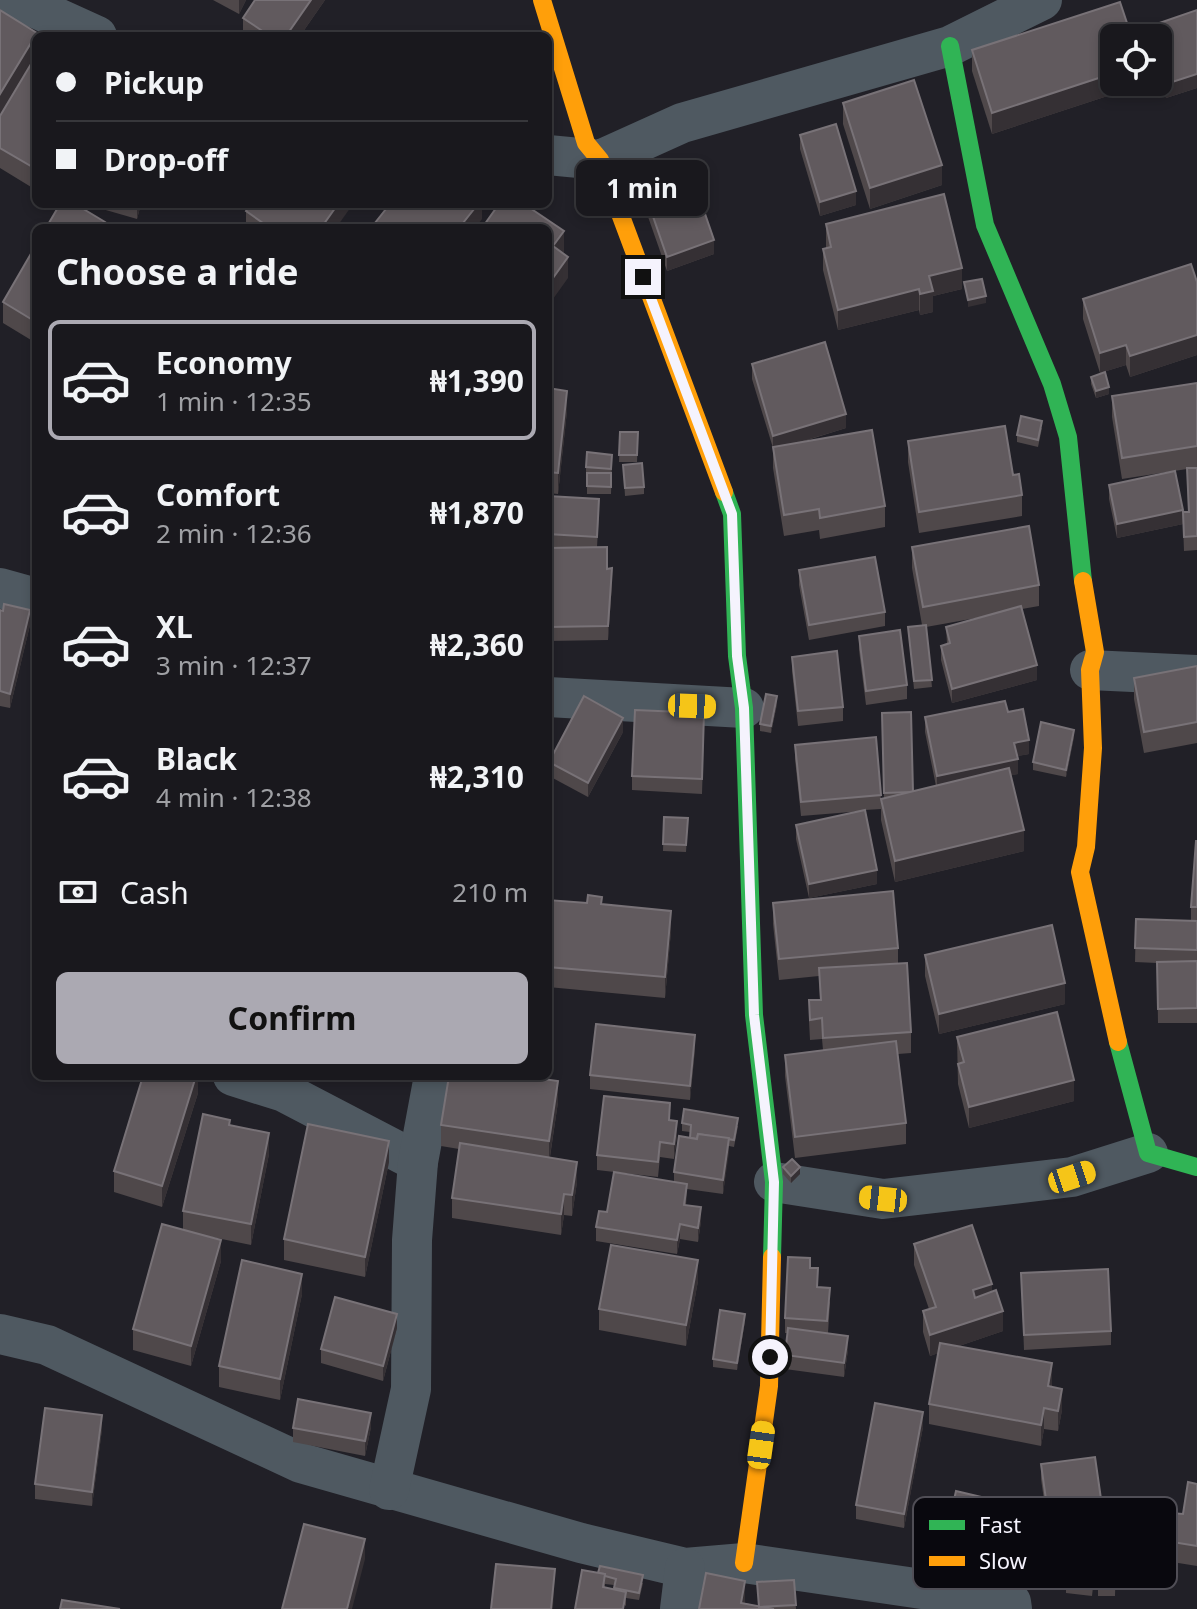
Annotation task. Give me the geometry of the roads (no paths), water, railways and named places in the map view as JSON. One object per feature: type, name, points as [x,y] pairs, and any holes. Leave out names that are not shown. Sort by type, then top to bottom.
[{"type":"street","points":[[18,0],[88,32]]},
{"type":"street","points":[[542,0],[552,32]]},
{"type":"street","points":[[552,155],[600,160],[682,123],[950,46],[1042,0]]},
{"type":"street","points":[[552,34],[581,131],[600,160],[732,514],[737,656],[744,708],[754,1015],[774,1182],[769,1386],[744,1563]]},
{"type":"street","points":[[950,46],[985,225],[1052,384],[1068,437],[1086,605],[1095,652],[1090,670],[1093,748],[1086,847],[1080,872],[1126,1079],[1148,1153]]},
{"type":"street","points":[[0,588],[32,597]]},
{"type":"street","points":[[1090,670],[1197,675]]},
{"type":"street","points":[[552,697],[744,708]]},
{"type":"street","points":[[246,1080],[284,1092],[418,1162]]},
{"type":"street","points":[[389,1490],[411,1389],[412,1240],[418,1162],[433,1080]]},
{"type":"street","points":[[774,1182],[883,1199],[1072,1177],[1148,1153],[1197,1167]]},
{"type":"street","points":[[0,1334],[47,1345],[301,1463],[389,1490],[685,1568],[744,1563],[1023,1607]]},
{"type":"street","points":[[680,1609],[685,1568]]}]
